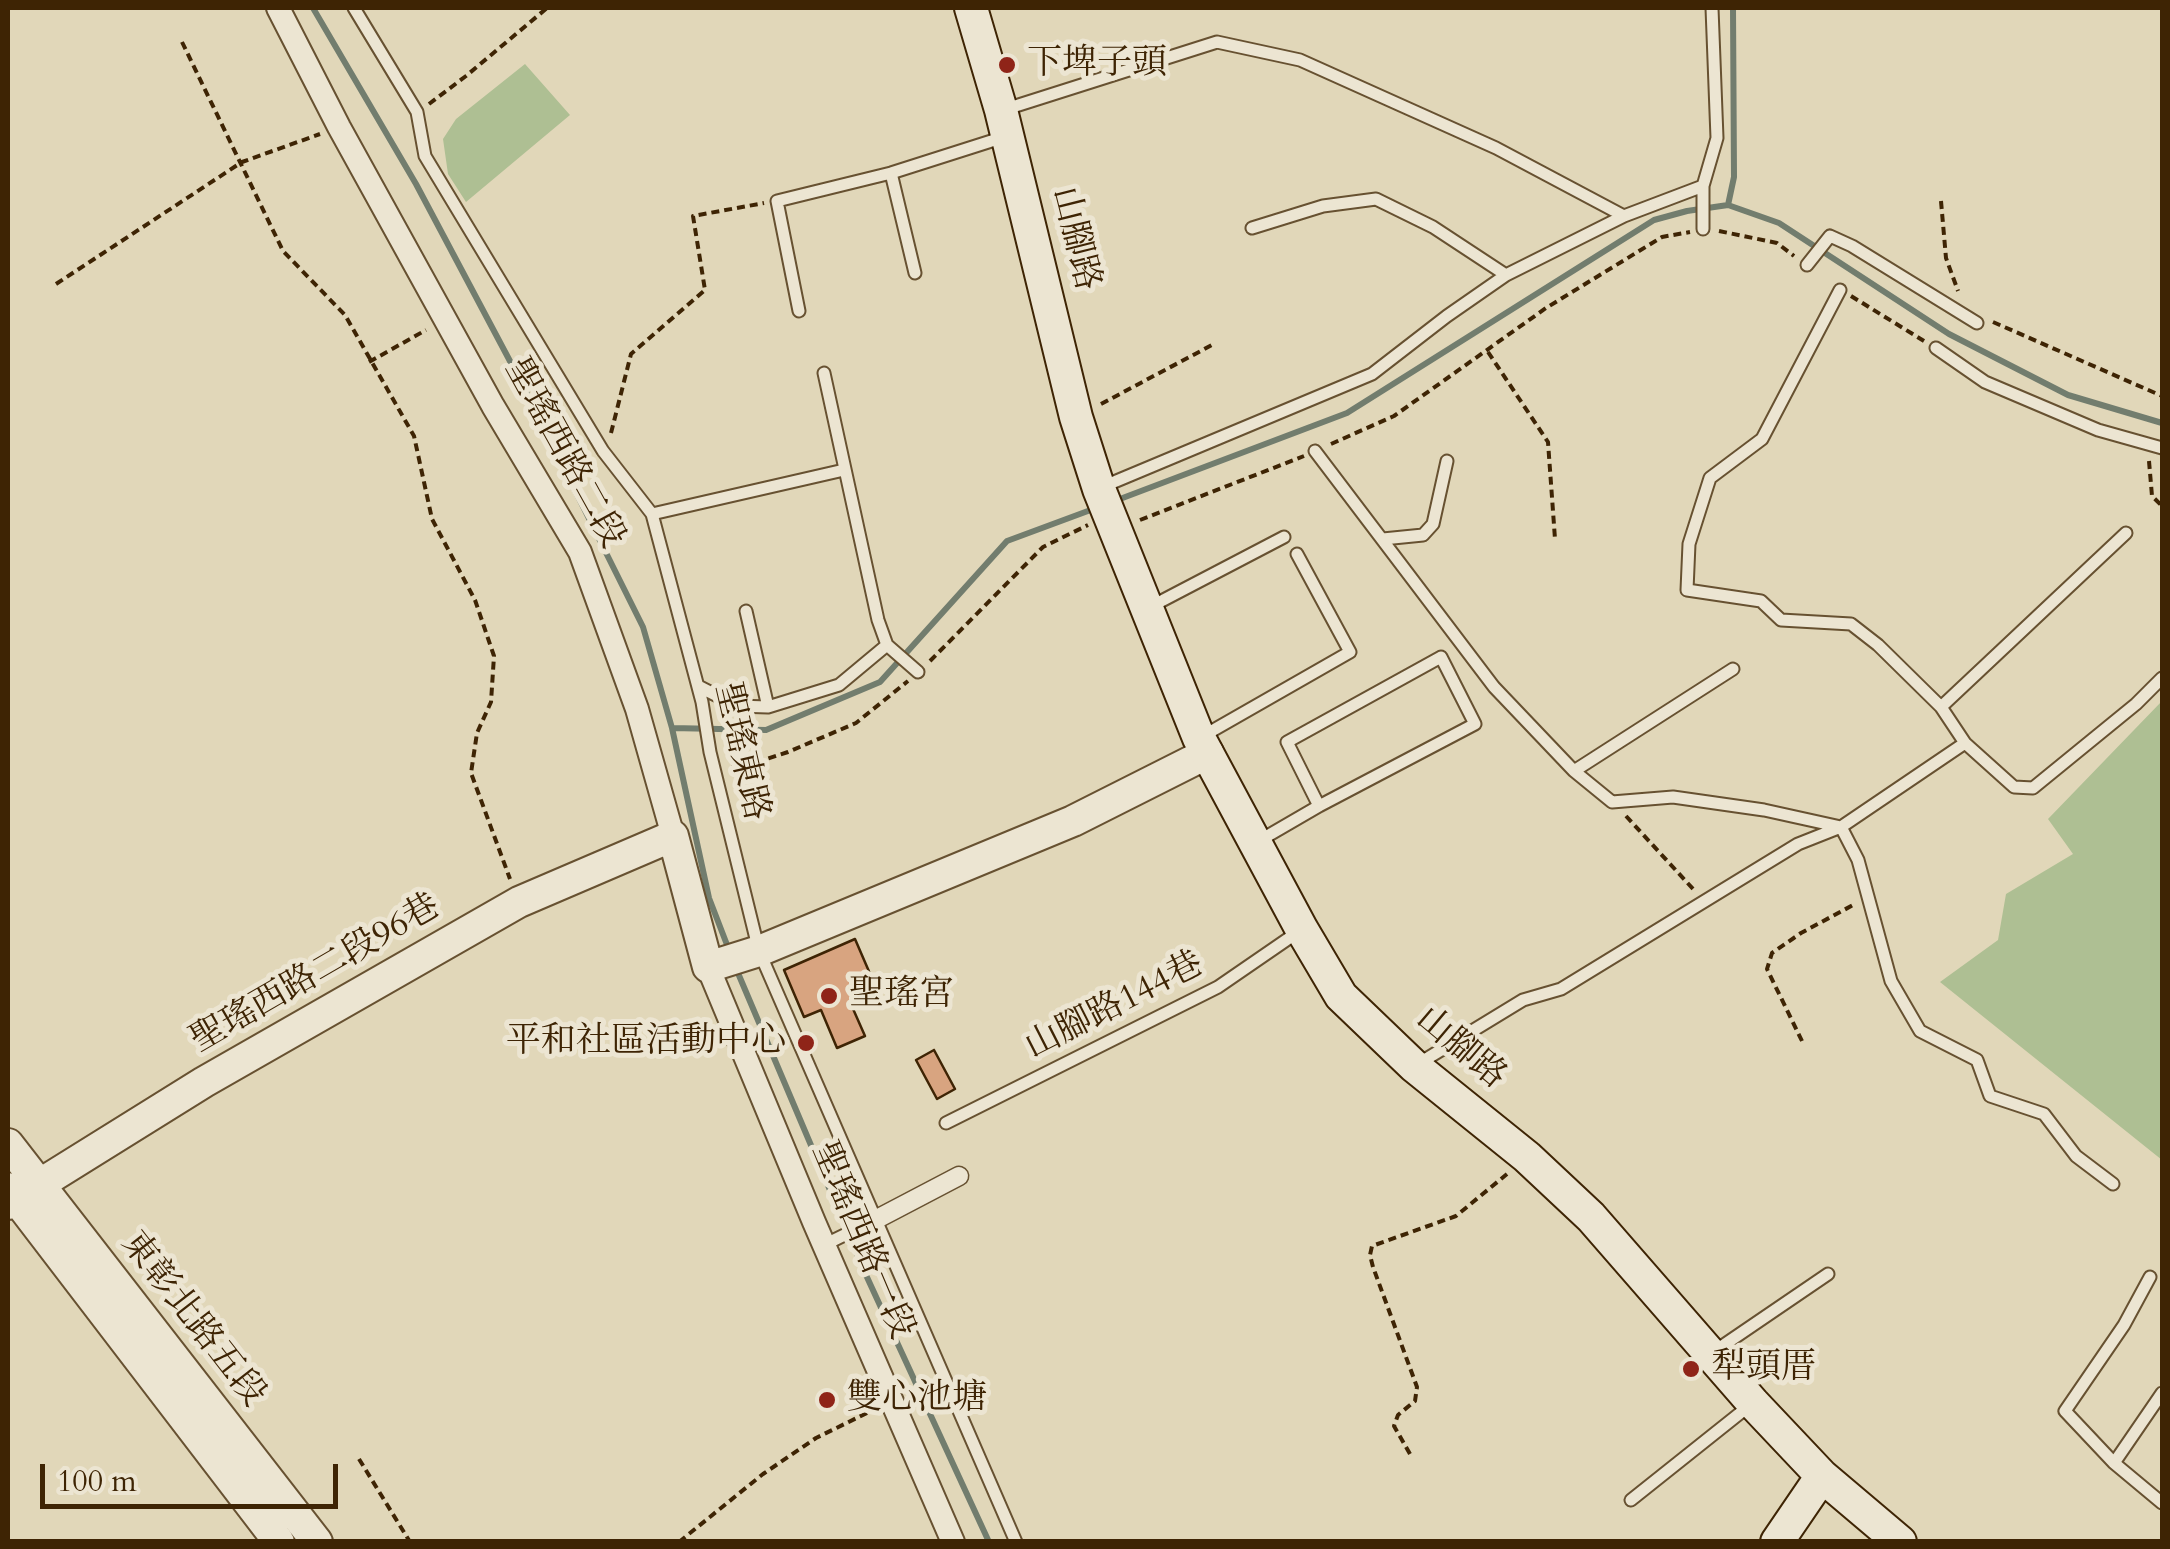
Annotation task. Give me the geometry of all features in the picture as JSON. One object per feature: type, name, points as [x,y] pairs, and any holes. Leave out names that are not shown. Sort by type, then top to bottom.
[{"type":"main road","name":"山腳路","points":[[972,8],[1005,123],[1076,418],[1108,512],[1204,746],[1341,996],[1414,1066],[1528,1157],[1592,1217],[1753,1403],[1822,1476],[1900,1542]]},
{"type":"main road","points":[[1777,1542],[1822,1476]]},
{"type":"street","name":"聖瑤西路二段","points":[[278,8],[445,318],[580,552],[637,710],[708,967]]},
{"type":"street","points":[[708,967],[755,953],[1074,821],[1204,746]]},
{"type":"street","name":"聖瑤西路二段96巷","points":[[17,1193],[519,902],[673,836]]},
{"type":"street","name":"聖瑤西路一段","points":[[708,967],[953,1542]]},
{"type":"street","name":"東彰北路五段","points":[[8,1144],[17,1193],[280,1542]]},
{"type":"street","points":[[875,1220],[959,1176]]},
{"type":"street","name":"東彰北路五段","points":[[17,1193],[317,1542]]},
{"type":"lane","name":"聖瑤東路","points":[[354,8],[416,112],[425,156],[603,452],[652,514],[702,702],[755,953],[1016,1542]]},
{"type":"lane","points":[[1704,229],[1703,186],[1718,138],[1712,8]]},
{"type":"lane","points":[[799,311],[776,201],[890,173],[1005,123],[1217,42],[1300,60],[1496,148],[1624,216]]},
{"type":"lane","points":[[890,173],[915,273]]},
{"type":"lane","points":[[1108,512],[1372,374],[1506,275],[1624,216],[1703,186]]},
{"type":"lane","points":[[1252,228],[1323,206],[1376,198],[1433,227],[1506,275]]},
{"type":"lane","points":[[1806,265],[1830,236],[1977,323]]},
{"type":"lane","points":[[1840,290],[1762,439],[1710,478],[1689,544],[1687,590],[1761,601],[1781,620],[1851,624],[1941,707],[1965,743],[2014,787],[2033,788],[2162,678]]},
{"type":"lane","points":[[1936,348],[1985,382],[2098,430],[2162,448]]},
{"type":"lane","points":[[824,374],[878,620],[887,645],[918,672]]},
{"type":"lane","points":[[1316,451],[1494,687],[1574,772],[1612,802],[1673,797],[1764,810],[1841,827]]},
{"type":"lane","points":[[1383,539],[1422,535],[1434,524],[1447,461]]},
{"type":"lane","points":[[652,514],[844,470]]},
{"type":"lane","points":[[1941,707],[2126,533]]},
{"type":"lane","points":[[1148,608],[1284,537]]},
{"type":"lane","points":[[1204,746],[1350,652],[1297,554]]},
{"type":"lane","points":[[746,611],[768,707]]},
{"type":"lane","points":[[698,686],[737,706],[768,707],[839,684],[887,645]]},
{"type":"lane","points":[[1257,842],[1475,724],[1441,657],[1286,742],[1320,806]]},
{"type":"lane","points":[[1574,772],[1734,669]]},
{"type":"lane","points":[[1414,1066],[1524,1000],[1561,990],[1798,844],[1841,827],[1965,743]]},
{"type":"lane","points":[[1841,827],[1858,860],[1891,982],[1920,1031],[1977,1060],[1990,1096],[2044,1114],[2076,1156],[2113,1184]]},
{"type":"lane","name":"山腳路144巷","points":[[946,1123],[1218,986],[1302,930]]},
{"type":"lane","points":[[824,1245],[875,1220]]},
{"type":"lane","points":[[1710,1354],[1828,1274]]},
{"type":"lane","points":[[2150,1277],[2124,1325],[2065,1411],[2114,1463],[2162,1503]]},
{"type":"lane","points":[[2114,1463],[2162,1393]]},
{"type":"lane","points":[[1631,1500],[1753,1403]]},
{"type":"path","points":[[416,112],[547,8]]},
{"type":"path","points":[[182,42],[283,250],[346,315],[414,436],[432,519],[475,600],[494,656],[491,702],[477,733],[471,773],[519,902]]},
{"type":"path","points":[[56,284],[242,162],[339,127]]},
{"type":"path","points":[[603,452],[616,422],[631,354],[704,290],[694,216],[776,201]]},
{"type":"path","points":[[1942,201],[1946,258],[1960,294]]},
{"type":"path","points":[[713,765],[739,768],[856,723],[918,672],[1043,547],[1108,512],[1316,451],[1394,416],[1546,308],[1662,237],[1704,229],[1776,244],[1806,265]]},
{"type":"path","points":[[1840,290],[1936,348]]},
{"type":"path","points":[[370,362],[445,318]]},
{"type":"path","points":[[1977,323],[1991,321],[2162,396]]},
{"type":"path","points":[[1076,418],[1212,345]]},
{"type":"path","points":[[1488,352],[1548,442],[1555,539]]},
{"type":"path","points":[[2147,442],[2152,496],[2162,506]]},
{"type":"path","points":[[1612,802],[1706,903]]},
{"type":"path","points":[[1802,1042],[1766,969],[1772,952],[1868,897]]},
{"type":"path","points":[[1410,1454],[1394,1426],[1398,1415],[1415,1402],[1417,1387],[1373,1267],[1372,1246],[1456,1216],[1528,1157]]},
{"type":"path","points":[[679,1542],[763,1474],[816,1438],[892,1401]]},
{"type":"path","points":[[359,1460],[410,1542]]},
{"type":"green space","points":[[525,64],[570,115],[466,202],[448,174],[443,139],[456,119]]},
{"type":"green space","points":[[2162,701],[2162,1160],[1940,982],[1998,940],[2006,894],[2073,854],[2048,819]]},
{"type":"building","name":"聖瑤宮","points":[[855,939],[877,990],[850,1002],[865,1036],[837,1048],[821,1010],[804,1017],[784,970]]},
{"type":"building","points":[[934,1050],[955,1089],[937,1099],[916,1060]]},
{"type":"waterway","points":[[313,8],[416,184],[520,380],[643,627],[672,728],[709,898],[729,950]]},
{"type":"waterway","points":[[1728,205],[1734,177],[1733,8]]},
{"type":"waterway","points":[[1112,502],[1347,413],[1654,220],[1728,205],[1779,223],[1949,334],[2068,395],[2162,423]]},
{"type":"waterway","points":[[672,728],[766,730],[880,682],[1007,541],[1096,508]]},
{"type":"waterway","points":[[735,966],[866,1275],[989,1542]]},
{"type":"place","name":"下埤子頭","points":[[1007,65]]},
{"type":"place","name":"聖瑤宮","points":[[829,996]]},
{"type":"place","name":"平和社區活動中心","points":[[806,1043]]},
{"type":"place","name":"犁頭厝","points":[[1691,1369]]},
{"type":"place","name":"雙心池塘","points":[[827,1400]]}]
